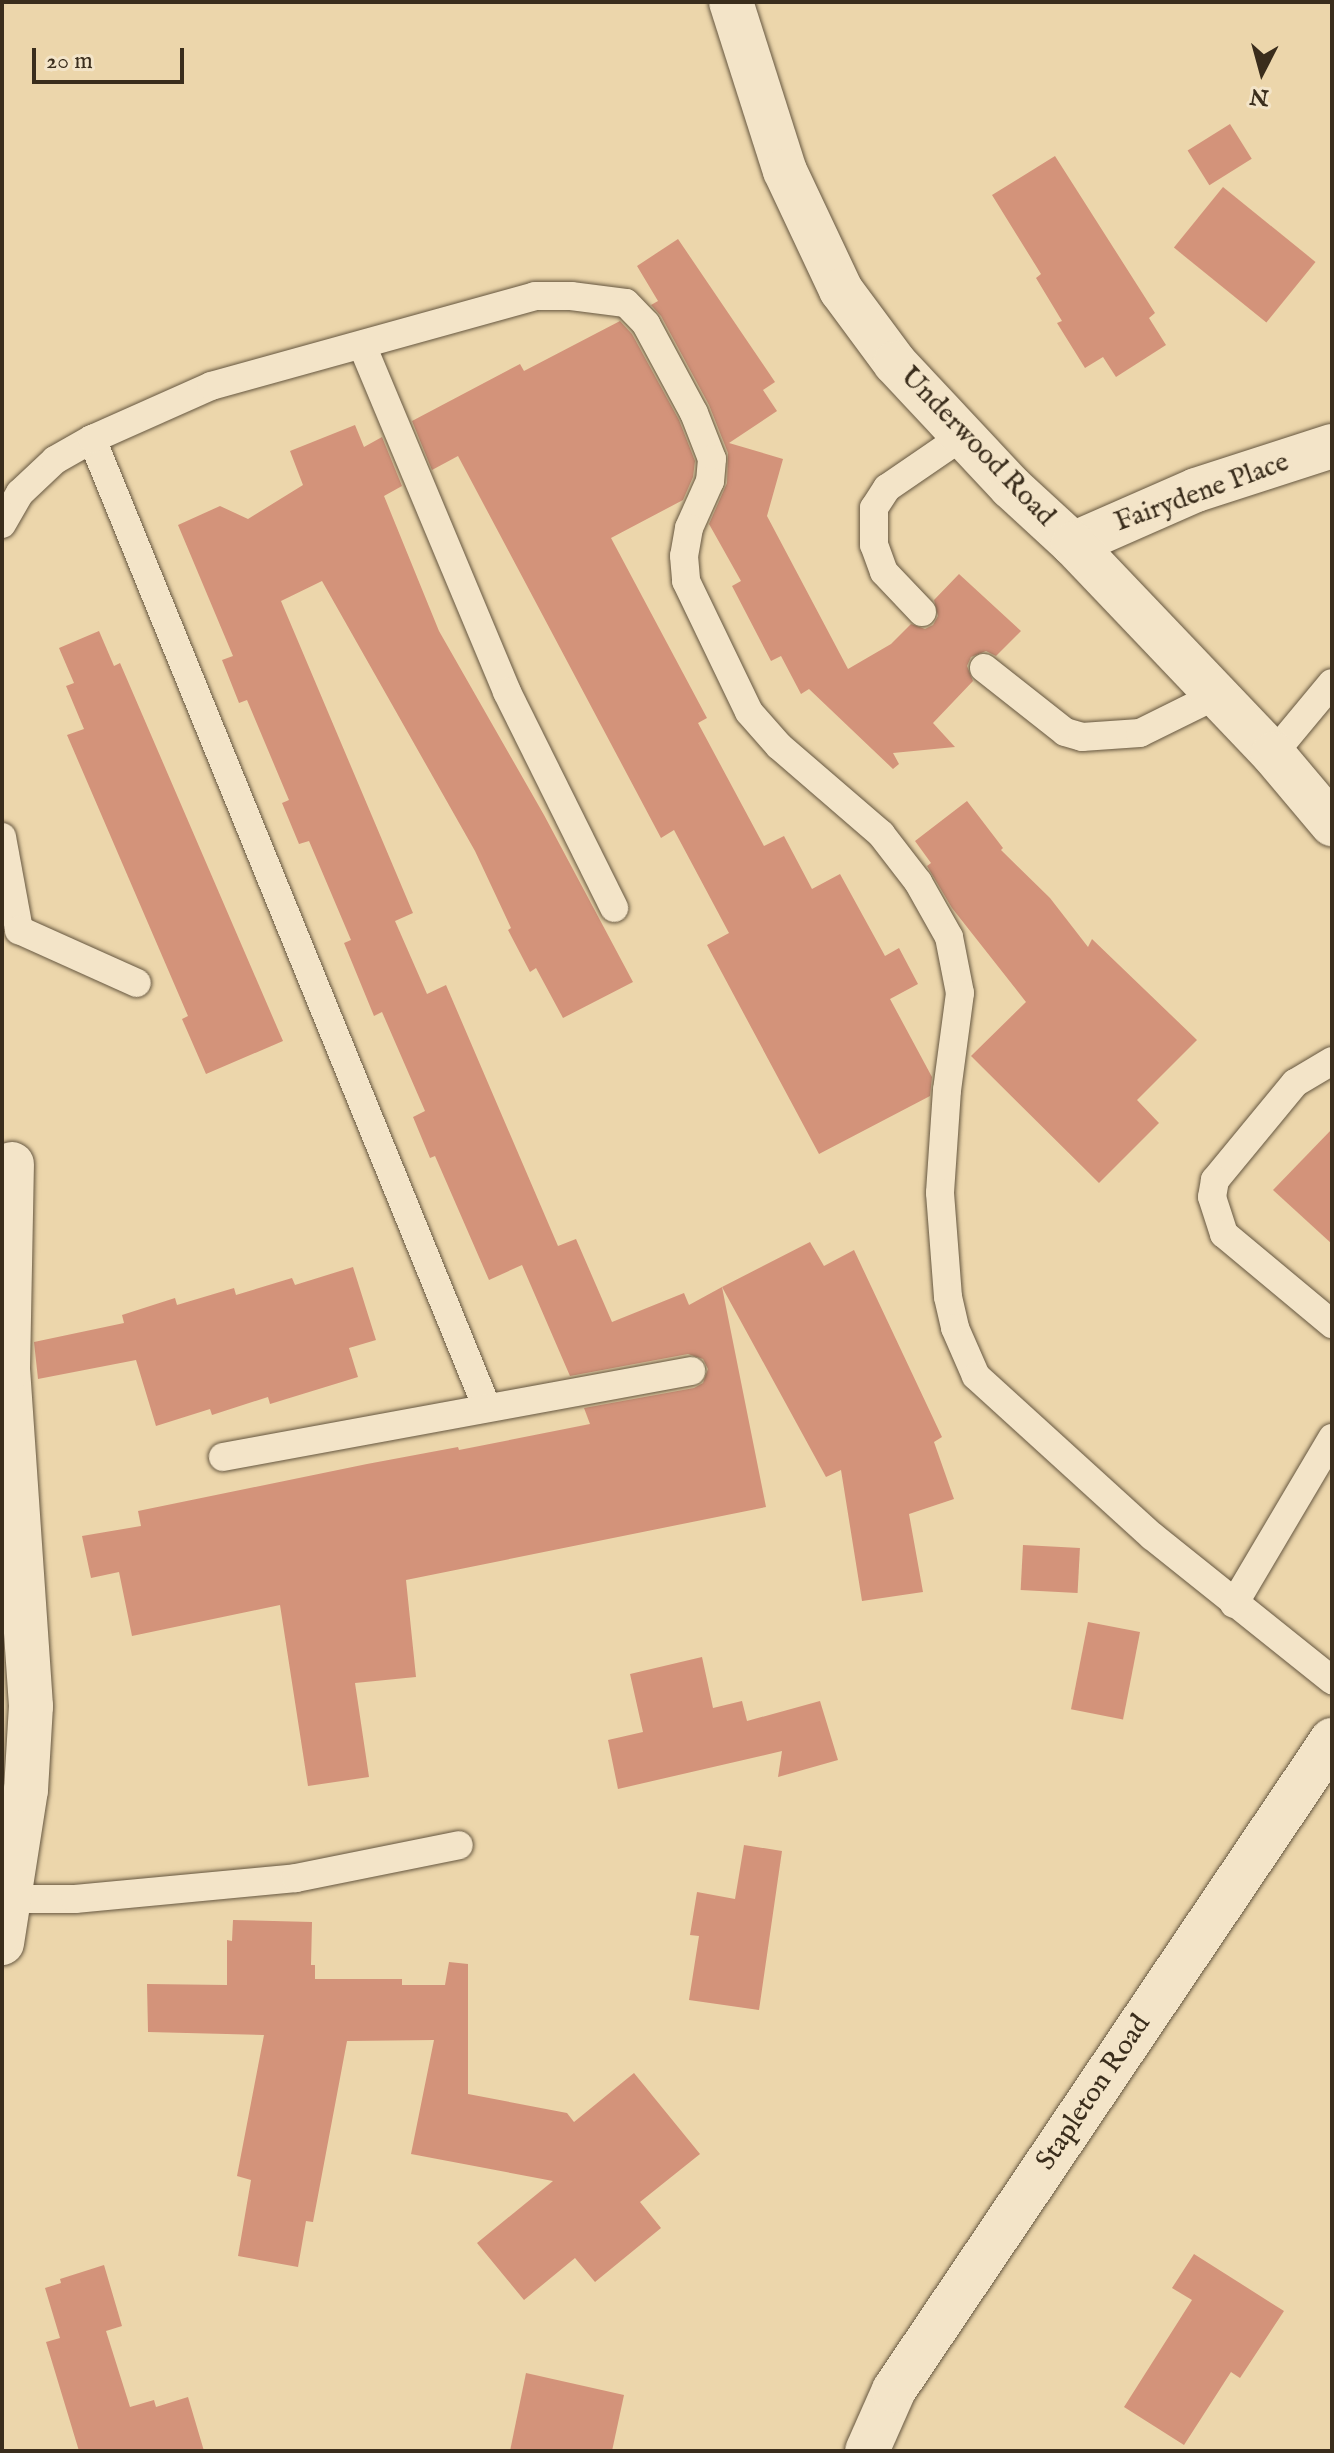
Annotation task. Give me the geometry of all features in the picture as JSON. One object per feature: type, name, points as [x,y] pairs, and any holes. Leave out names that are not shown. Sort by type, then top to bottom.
[{"type":"main road","name":"Underwood Road","points":[[736,17],[785,171],[841,290],[895,363],[1273,754],[1332,824]]},
{"type":"main road","name":"Fairydene Place","points":[[1073,544],[1196,490],[1332,446]]},
{"type":"main road","points":[[2,1943],[26,1790],[31,1706],[8,1370],[12,1164]]},
{"type":"main road","name":"Stapleton Road","points":[[867,2451],[894,2390],[1332,1740]]},
{"type":"lane","points":[[2,524],[20,493],[55,460],[92,439],[211,386],[535,296],[571,296],[626,303],[646,324],[694,413],[712,459],[710,481],[689,528],[684,556],[692,599],[749,712],[821,785],[881,834],[918,882],[949,937],[957,960],[960,993],[947,1090],[940,1193],[948,1297],[955,1328],[976,1376],[1027,1426],[1234,1604],[1332,1680]]},
{"type":"lane","points":[[362,345],[507,692],[614,908]]},
{"type":"lane","points":[[922,612],[884,572],[874,545],[874,508],[887,488],[963,436]]},
{"type":"lane","points":[[92,439],[487,1408]]},
{"type":"lane","points":[[984,668],[1065,732],[1082,737],[1140,733],[1217,695]]},
{"type":"lane","points":[[1273,754],[1332,683]]},
{"type":"lane","points":[[2,837],[19,930],[137,983]]},
{"type":"lane","points":[[1332,1061],[1295,1083],[1215,1180],[1212,1197],[1224,1234],[1332,1324]]},
{"type":"lane","points":[[223,1457],[691,1371]]},
{"type":"lane","points":[[1234,1604],[1332,1438]]},
{"type":"lane","points":[[11,1899],[75,1899],[296,1878],[459,1845]]},
{"type":"building","points":[[1230,124],[1252,159],[1209,185],[1188,150]]},
{"type":"building","points":[[1055,156],[1155,313],[1149,318],[1166,345],[1116,377],[1103,357],[1085,368],[1057,323],[1062,321],[1036,278],[1041,274],[992,195]]},
{"type":"building","points":[[1223,187],[1315,262],[1266,323],[1174,248]]},
{"type":"building","points":[[678,239],[775,382],[763,390],[777,411],[729,443],[783,459],[767,516],[848,669],[891,644],[911,624],[925,629],[933,625],[938,616],[934,600],[959,574],[1021,631],[996,656],[986,651],[971,657],[967,666],[973,681],[933,723],[955,747],[893,753],[899,764],[893,769],[809,689],[801,694],[781,656],[771,661],[732,586],[741,581],[709,524],[727,483],[728,453],[709,405],[661,316],[651,305],[658,301],[637,266]]},
{"type":"building","points":[[620,321],[632,334],[679,420],[695,461],[693,477],[683,500],[611,538],[707,718],[698,723],[764,846],[784,836],[812,889],[840,874],[885,956],[899,948],[918,984],[890,999],[932,1077],[930,1096],[819,1154],[707,945],[729,933],[674,830],[661,838],[458,456],[432,470],[412,421],[520,364],[524,371]]},
{"type":"building","points":[[355,425],[364,447],[382,437],[402,486],[384,496],[439,631],[544,815],[633,982],[563,1018],[536,968],[530,972],[508,930],[511,928],[475,851],[322,581],[281,601],[413,913],[395,921],[427,994],[446,985],[558,1246],[576,1239],[612,1322],[684,1293],[689,1305],[722,1287],[766,1507],[406,1580],[416,1677],[355,1683],[369,1777],[308,1786],[280,1605],[132,1636],[119,1572],[91,1578],[82,1536],[141,1526],[138,1511],[367,1464],[458,1447],[459,1450],[590,1424],[584,1408],[694,1388],[703,1383],[708,1369],[703,1359],[688,1354],[570,1376],[522,1265],[489,1280],[435,1156],[430,1158],[413,1117],[425,1111],[382,1012],[374,1016],[344,943],[351,940],[309,841],[299,844],[282,803],[289,800],[247,700],[239,703],[222,660],[233,656],[178,525],[220,506],[248,519],[303,485],[290,451]]},
{"type":"building","points":[[99,631],[114,666],[120,663],[283,1041],[206,1074],[182,1019],[188,1016],[67,735],[84,729],[66,686],[74,683],[59,648]]},
{"type":"building","points":[[967,801],[1003,848],[1001,850],[1050,898],[1088,947],[1092,939],[1197,1040],[1137,1100],[1159,1123],[1099,1183],[971,1056],[1026,1002],[952,908],[927,866],[931,863],[915,841]]},
{"type":"building","points":[[1332,1129],[1332,1244],[1273,1190]]},
{"type":"building","points":[[810,1242],[824,1266],[854,1250],[942,1437],[934,1442],[954,1499],[909,1514],[923,1592],[862,1601],[841,1470],[826,1477],[722,1287]]},
{"type":"building","points":[[353,1267],[376,1340],[349,1348],[358,1377],[270,1404],[268,1397],[212,1415],[210,1409],[156,1426],[136,1360],[38,1379],[34,1342],[124,1323],[122,1315],[175,1298],[177,1305],[234,1288],[236,1295],[292,1278],[295,1285]]},
{"type":"building","points":[[1023,1545],[1080,1548],[1078,1593],[1021,1590]]},
{"type":"building","points":[[1088,1622],[1140,1632],[1123,1719],[1071,1709]]},
{"type":"building","points":[[702,1657],[713,1708],[742,1701],[747,1721],[820,1701],[838,1760],[778,1777],[782,1751],[618,1789],[608,1740],[643,1732],[630,1674]]},
{"type":"building","points":[[744,1845],[782,1851],[759,2010],[689,2000],[699,1936],[690,1935],[697,1892],[735,1899]]},
{"type":"building","points":[[233,1920],[312,1922],[311,1965],[315,1965],[315,1979],[402,1979],[402,1985],[445,1985],[449,1962],[468,1964],[468,2094],[567,2113],[574,2122],[634,2073],[700,2154],[640,2202],[661,2228],[595,2282],[575,2258],[524,2300],[477,2243],[553,2181],[411,2154],[434,2040],[347,2041],[313,2222],[306,2221],[298,2267],[238,2256],[251,2180],[237,2176],[264,2035],[148,2032],[147,1984],[227,1985],[227,1940],[232,1941]]},
{"type":"building","points":[[1194,2254],[1284,2311],[1240,2378],[1231,2372],[1184,2445],[1124,2407],[1192,2300],[1172,2288]]},
{"type":"building","points":[[104,2265],[122,2326],[106,2331],[130,2407],[154,2400],[156,2407],[188,2397],[204,2451],[79,2451],[46,2342],[60,2338],[45,2288],[61,2283],[60,2279]]},
{"type":"building","points":[[526,2373],[624,2395],[612,2451],[510,2451]]}]
